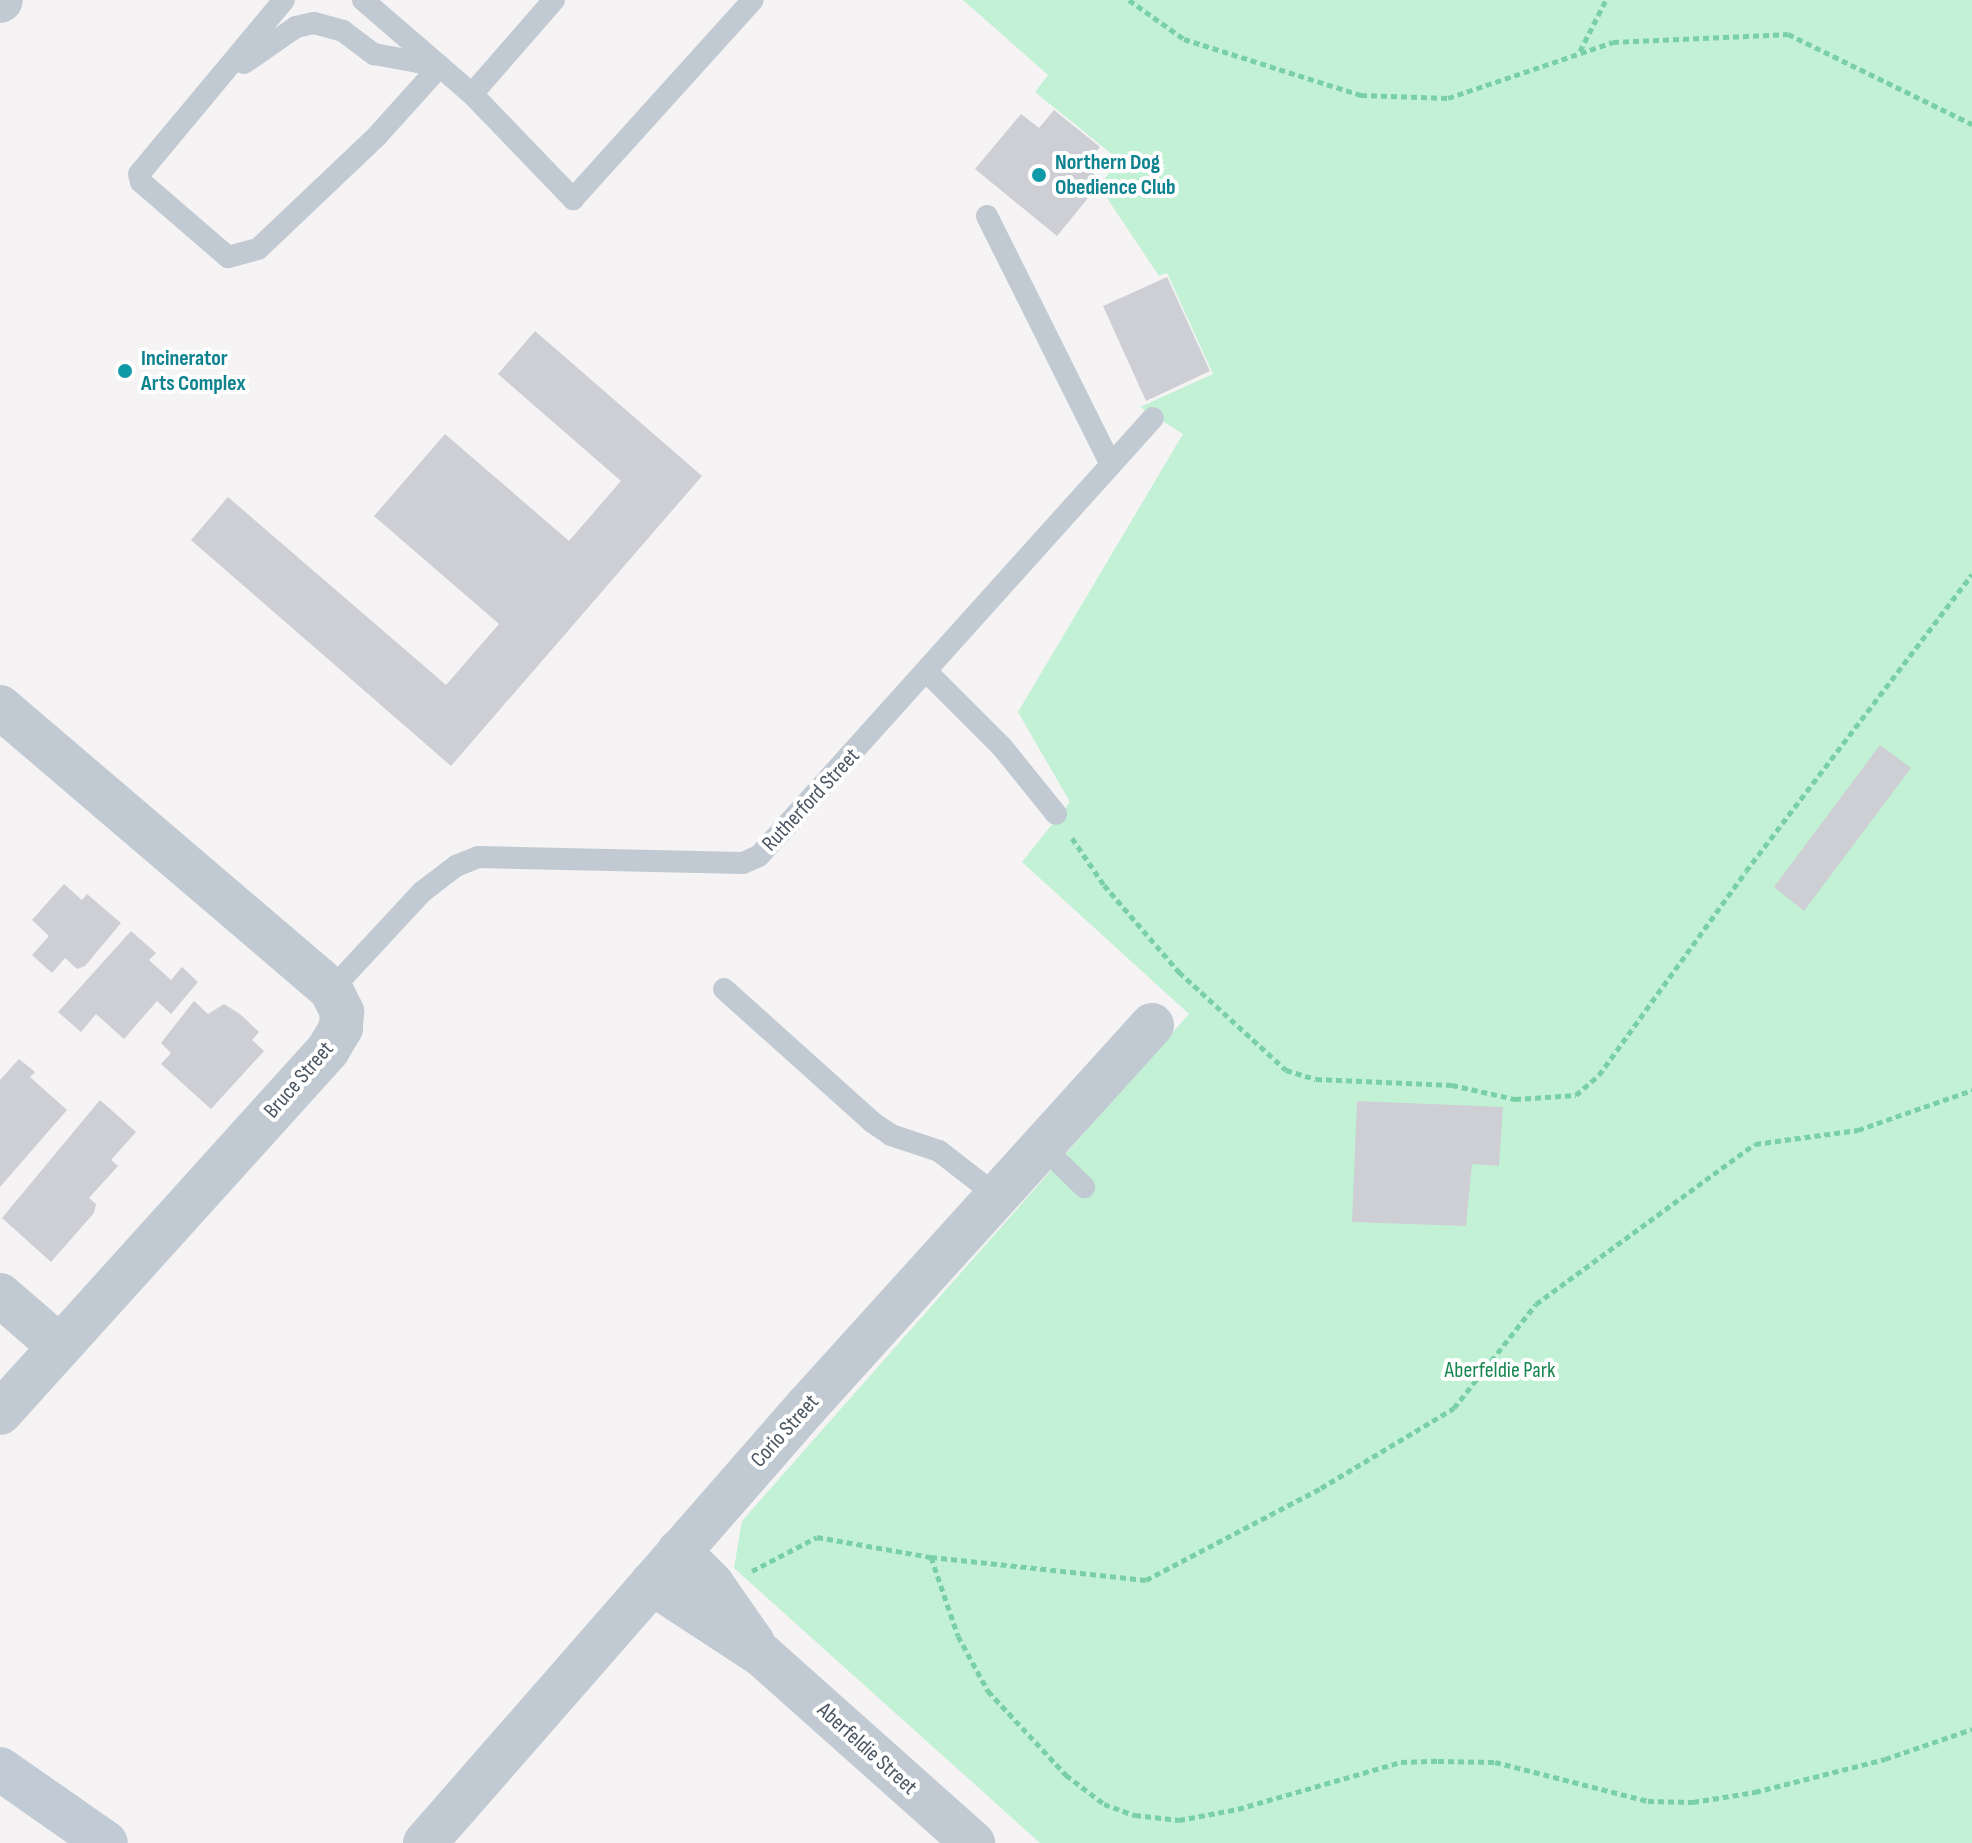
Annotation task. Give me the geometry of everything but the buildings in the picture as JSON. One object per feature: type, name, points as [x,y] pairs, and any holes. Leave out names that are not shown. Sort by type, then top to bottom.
[{"type":"main road","points":[[0,1769],[106,1843]]},
{"type":"street","points":[[0,707],[331,990]]},
{"type":"street","name":"Bruce Street","points":[[0,1413],[328,1050],[341,1028],[342,1012],[331,990]]},
{"type":"street","name":"Corio Street","points":[[425,1843],[666,1567],[1152,1025]]},
{"type":"street","points":[[0,1295],[60,1347]]},
{"type":"street","name":"Aberfeldie Street","points":[[666,1567],[712,1584],[762,1655]]},
{"type":"street","name":"Aberfeldie Street","points":[[666,1567],[688,1612],[762,1655],[973,1843]]},
{"type":"lane","points":[[284,0],[139,174],[141,182],[218,251],[239,258],[258,249],[322,189],[440,66]]},
{"type":"lane","points":[[363,0],[472,94],[573,199],[753,0]]},
{"type":"lane","points":[[472,94],[554,0]]},
{"type":"lane","points":[[204,99],[251,56],[296,27],[314,23],[343,31],[374,54],[440,66]]},
{"type":"lane","points":[[987,216],[1111,465]]},
{"type":"lane","name":"Rutherford Street","points":[[331,990],[422,892],[456,866],[478,857],[751,861],[787,829],[1153,418]]},
{"type":"lane","points":[[927,672],[1002,747],[1056,814]]},
{"type":"lane","points":[[724,989],[872,1122],[891,1135],[939,1151],[997,1196]]},
{"type":"lane","points":[[1042,1146],[1084,1187]]},
{"type":"path","points":[[1129,0],[1184,39],[1361,95],[1448,98],[1613,42],[1788,34],[1972,124]]},
{"type":"path","points":[[1579,52],[1606,0]]},
{"type":"path","points":[[1056,814],[1104,885],[1179,972],[1286,1070],[1316,1079],[1452,1085],[1515,1099],[1576,1095],[1599,1075],[1736,884],[1972,574]]},
{"type":"path","points":[[712,1584],[729,1562],[744,1575],[817,1537],[931,1557],[1146,1580],[1321,1488],[1454,1408],[1536,1304],[1755,1144],[1858,1130],[1972,1090]]},
{"type":"path","points":[[931,1557],[958,1636],[988,1691],[1066,1775],[1104,1804],[1135,1815],[1179,1820],[1238,1809],[1401,1762],[1438,1761],[1495,1762],[1648,1801],[1693,1802],[1755,1792],[1871,1763],[1972,1729]]},
{"type":"green space","name":"Aberfeldie Park","points":[[963,0],[1972,0],[1972,1843],[1040,1843],[734,1568],[742,1521],[1189,1014],[1022,862],[1070,802],[1018,712],[1183,434],[1140,407],[1213,374],[1167,273],[1159,276],[1099,186],[1119,160],[1035,92],[1048,75]]},
{"type":"place","name":"Northern Dog Obedience Club","points":[[1039,175]]},
{"type":"place","name":"Incinerator Arts Complex","points":[[125,371]]}]
